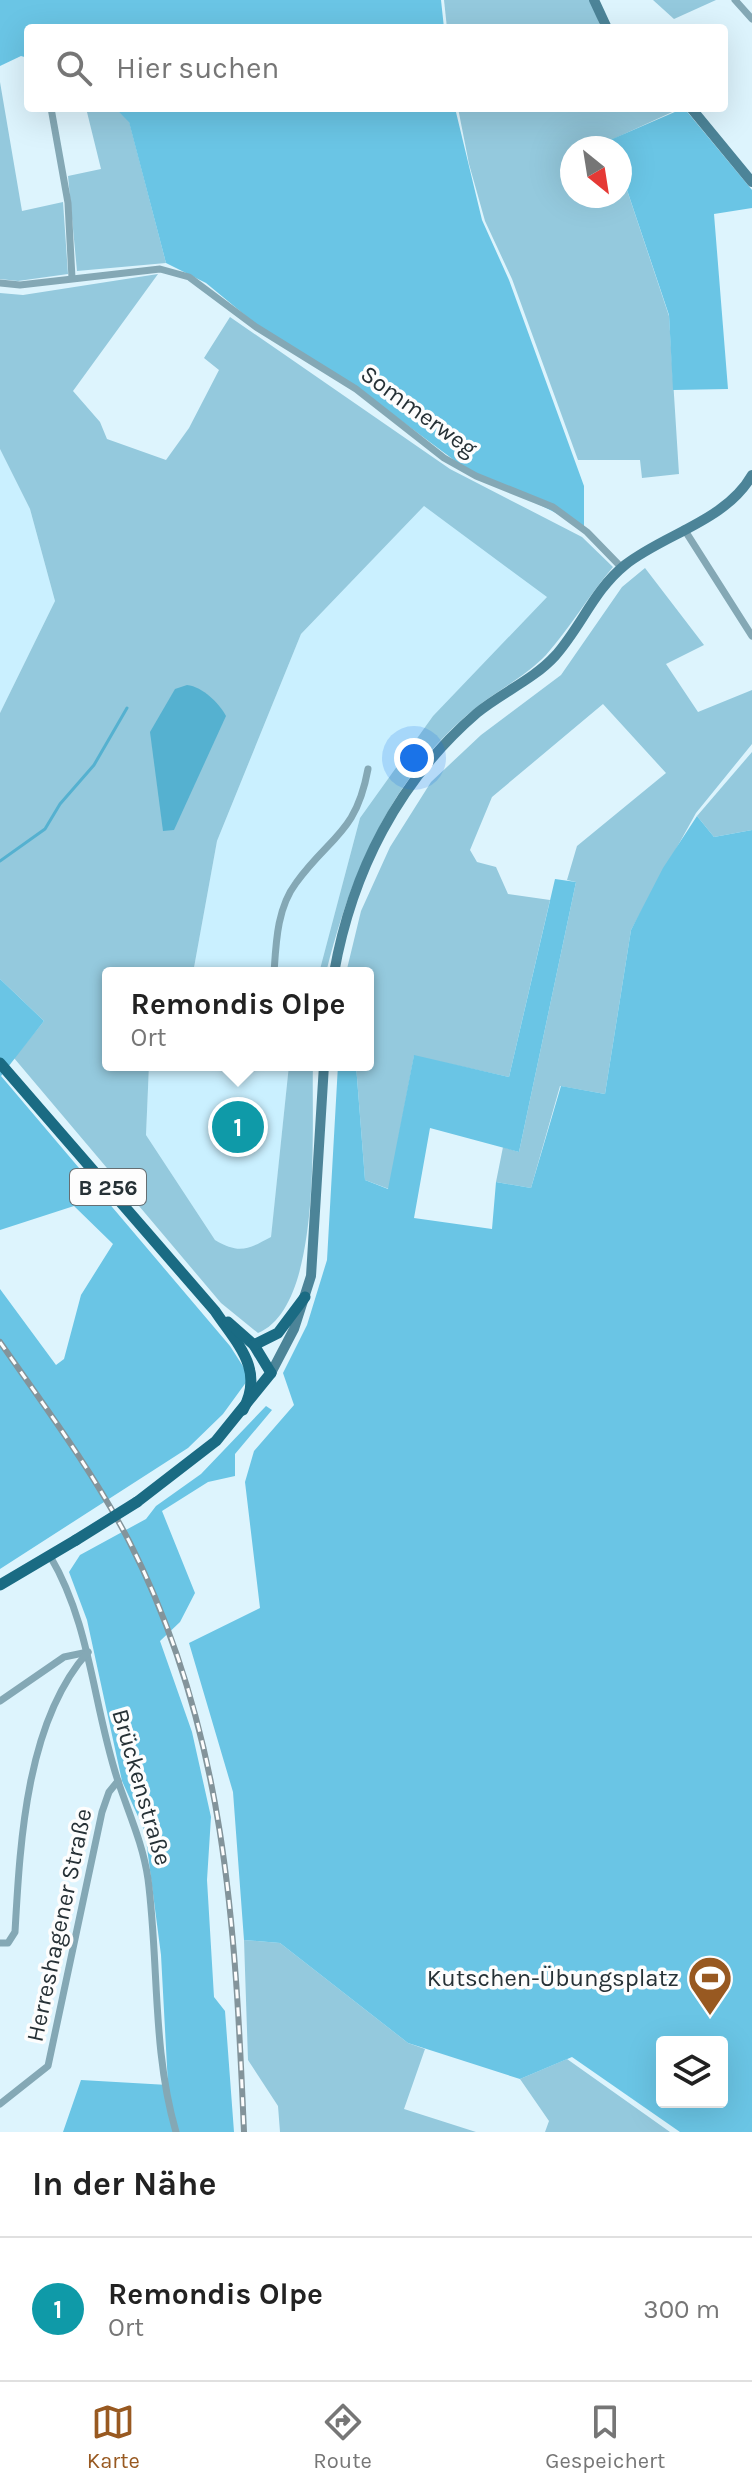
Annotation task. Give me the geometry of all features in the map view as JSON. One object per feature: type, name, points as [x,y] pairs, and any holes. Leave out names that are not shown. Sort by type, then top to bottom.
[{"type":"main road","points":[[594,0],[605,24]]},
{"type":"main road","points":[[694,112],[752,182]]},
{"type":"main road","points":[[336,967],[360,876],[378,836],[416,776],[478,712],[555,655],[598,593],[622,568],[733,499],[752,475]]},
{"type":"main road","name":"B 256","points":[[0,1063],[215,1311],[245,1355],[253,1385],[243,1410]]},
{"type":"main road","points":[[0,1585],[137,1502],[187,1467],[243,1410],[271,1373],[294,1329],[305,1297],[316,1242],[324,1071]]},
{"type":"main road","points":[[254,1345],[278,1333],[305,1297]]},
{"type":"main road","name":"B 256","points":[[215,1311],[254,1345],[271,1373]]},
{"type":"main road","name":"B 256","points":[[245,1355],[271,1373]]},
{"type":"street","points":[[735,0],[752,19]]},
{"type":"street","points":[[52,112],[68,203],[72,278]]},
{"type":"street","name":"Sommerweg","points":[[0,283],[20,285],[160,269],[175,271],[194,281],[256,327],[356,389],[444,458],[476,476],[553,507],[587,532],[622,568]]},
{"type":"street","points":[[684,529],[752,636]]},
{"type":"street","points":[[275,967],[282,909],[295,883],[350,825],[363,800],[368,769]]},
{"type":"street","name":"Brückenstraße","points":[[50,1556],[78,1618],[118,1781],[137,1829],[148,1880],[164,2066],[176,2132]]},
{"type":"street","points":[[0,1701],[64,1657],[88,1652]]},
{"type":"street","points":[[0,1943],[8,1943],[15,1932],[34,1766],[66,1680],[88,1652]]},
{"type":"street","name":"Herreshagener Straße","points":[[0,2104],[48,2066],[102,1812],[109,1792],[118,1781]]},
{"type":"shaded area","points":[[0,0],[441,0],[444,24],[24,24],[24,57],[0,66]]},
{"type":"shaded area","points":[[444,0],[591,0],[600,24],[447,24]]},
{"type":"shaded area","points":[[653,0],[716,0],[674,19]]},
{"type":"shaded area","points":[[0,82],[22,211],[63,202],[68,274],[18,281],[0,279]]},
{"type":"shaded area","points":[[87,112],[119,112],[129,121],[166,263],[77,271],[68,176],[101,169]]},
{"type":"shaded area","points":[[119,112],[456,112],[482,220],[509,280],[584,486],[584,527],[462,466],[356,387],[258,326],[206,283],[166,263],[129,122]]},
{"type":"shaded area","points":[[459,112],[672,112],[620,136],[560,136],[560,208],[632,208],[632,205],[669,316],[679,474],[642,478],[640,460],[578,460],[512,279],[485,221]]},
{"type":"shaded area","points":[[675,112],[687,112],[752,190],[752,208],[714,214],[728,389],[673,390],[669,315],[632,205],[632,136],[619,136]]},
{"type":"shaded area","points":[[158,274],[73,391],[100,422],[107,439],[166,460],[189,428],[219,370],[204,358],[230,317],[450,469],[582,537],[613,567],[546,655],[473,710],[444,737],[397,796],[362,863],[328,967],[321,967],[360,818],[433,716],[547,597],[424,506],[301,634],[217,841],[194,967],[102,967],[102,1071],[149,1071],[146,1135],[215,1240],[223,1244],[243,1249],[271,1237],[288,1071],[313,1071],[310,1212],[304,1252],[294,1288],[279,1316],[258,1333],[221,1303],[14,1058],[44,1021],[0,979],[0,713],[55,601],[30,509],[0,449],[0,293],[23,295]]},
{"type":"shaded area","points":[[0,449],[30,509],[55,601],[0,713]]},
{"type":"shaded area","points":[[424,506],[548,596],[433,716],[360,818],[321,967],[194,967],[217,841],[301,634]]},
{"type":"shaded area","points":[[645,568],[704,645],[666,664],[698,712],[752,690],[752,744],[696,813],[631,930],[605,1094],[560,1086],[531,1188],[496,1182],[503,1147],[519,1152],[576,882],[567,880],[577,846],[666,773],[603,704],[492,797],[470,850],[477,862],[496,867],[508,894],[550,900],[509,1077],[414,1056],[389,1189],[365,1180],[356,1071],[374,1071],[374,967],[347,967],[361,911],[390,847],[431,782],[481,735],[561,675],[622,587]]},
{"type":"shaded area","points":[[187,685],[210,696],[226,716],[174,830],[163,831],[150,732],[175,689]]},
{"type":"shaded area","points":[[752,752],[752,830],[714,837],[697,816]]},
{"type":"shaded area","points":[[697,816],[714,837],[752,830],[752,2132],[680,2132],[572,2057],[520,2079],[408,2043],[280,1943],[244,1940],[233,1792],[189,1643],[260,1608],[245,1482],[254,1451],[294,1405],[283,1373],[307,1325],[327,1260],[338,1071],[356,1071],[365,1180],[388,1189],[414,1055],[509,1077],[555,879],[576,882],[519,1152],[430,1128],[414,1218],[492,1229],[496,1182],[531,1188],[561,1086],[605,1094],[631,930],[663,868]]},
{"type":"shaded area","points":[[0,979],[44,1021],[1,1076],[230,1346],[246,1371],[247,1381],[223,1414],[188,1448],[0,1569],[0,1289],[56,1365],[64,1359],[81,1295],[113,1244],[74,1206],[0,1230]]},
{"type":"shaded area","points":[[149,1071],[288,1071],[271,1238],[251,1248],[232,1250],[215,1240],[146,1135]]},
{"type":"shaded area","points":[[266,1406],[272,1410],[235,1454],[235,1476],[208,1482],[162,1511],[195,1593],[180,1622],[160,1641],[192,1732],[211,1817],[207,1880],[214,1997],[225,2011],[234,2132],[63,2132],[81,2080],[168,2085],[161,1955],[145,1832],[122,1781],[87,1620],[69,1572],[80,1555],[146,1519],[156,1506],[201,1474]]},
{"type":"shaded area","points":[[244,1940],[280,1943],[408,2043],[425,2049],[404,2109],[476,2132],[280,2132],[278,2106],[248,2060]]},
{"type":"shaded area","points":[[567,2059],[670,2132],[545,2132],[549,2121],[520,2079]]},
{"type":"waterway","points":[[0,861],[45,829],[60,804],[94,765],[127,708]]},
{"type":"railway","points":[[0,1342],[84,1464],[115,1515],[161,1613],[187,1685],[206,1757],[220,1830],[236,1978],[244,2132]]},
{"type":"place","name":"Remondis Olpe","points":[[238,1127]]},
{"type":"place","name":"Kutschen-Übungsplatz","points":[[710,2017]]}]
